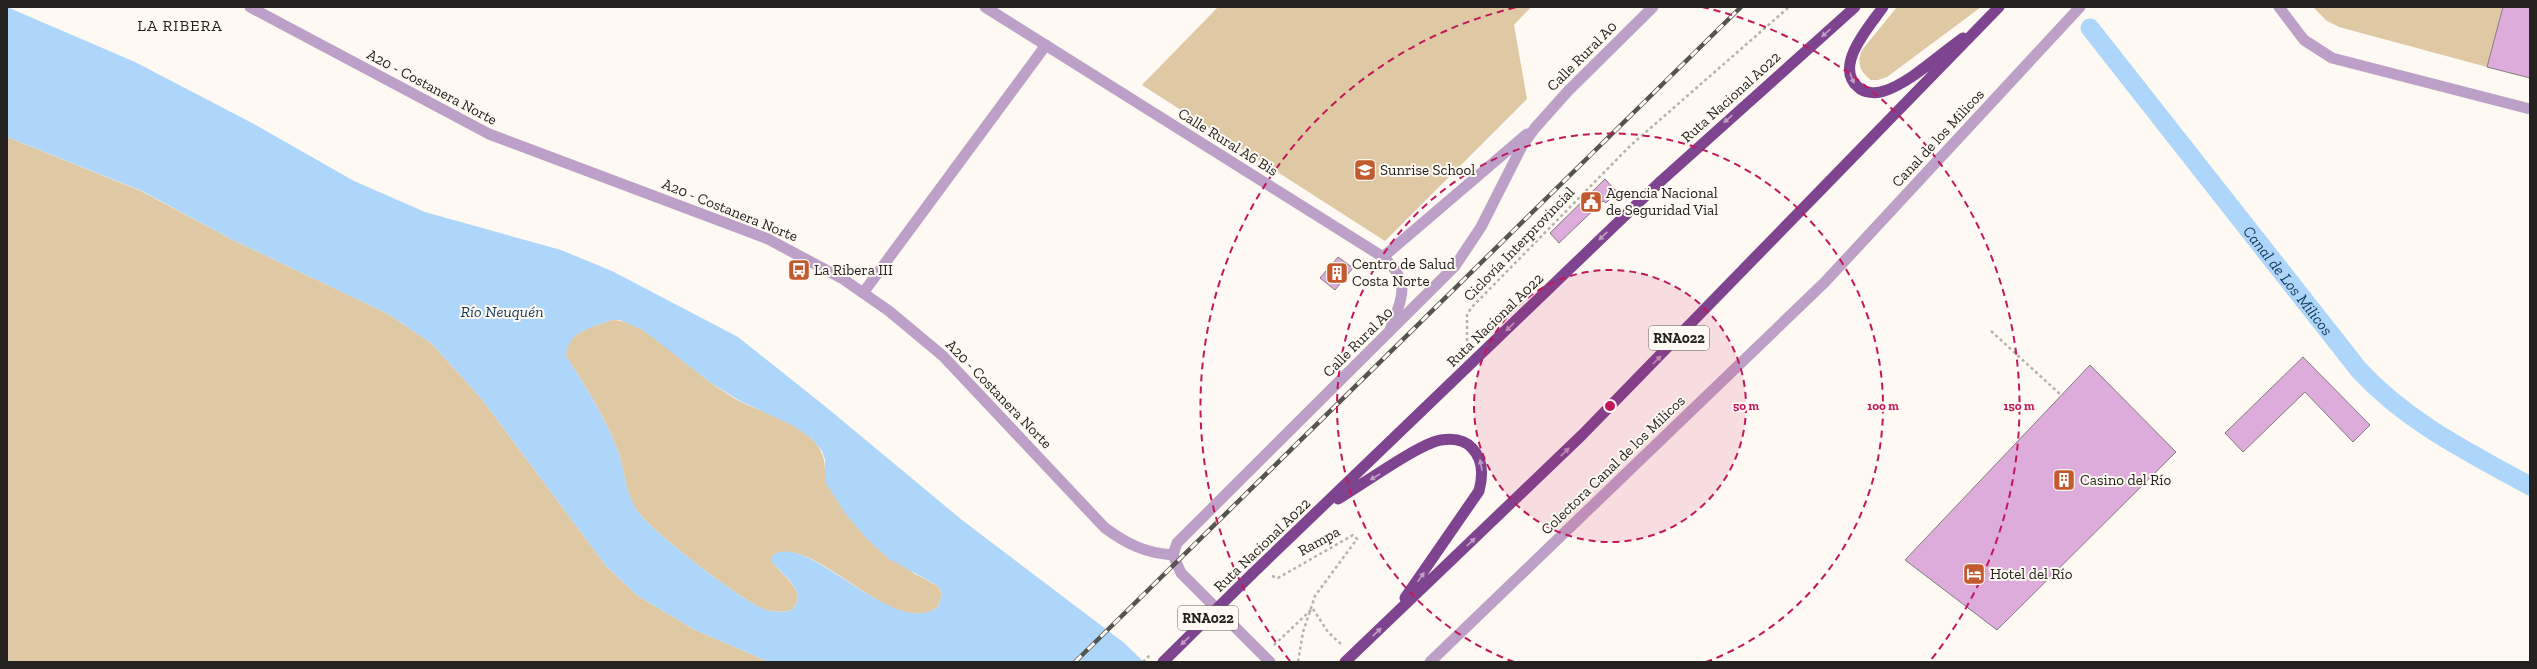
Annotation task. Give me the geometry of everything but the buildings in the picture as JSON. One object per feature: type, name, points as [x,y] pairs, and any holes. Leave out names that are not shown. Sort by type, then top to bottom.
[{"type":"highway","name":"Ruta Nacional A022","points":[[1163,662],[1252,574],[1661,181],[1855,7]]},
{"type":"highway","points":[[1883,7],[1856,47],[1849,64],[1853,81],[1865,91],[1883,91],[1901,83],[1987,20]]},
{"type":"highway","name":"RNA022","points":[[1347,657],[1390,620],[1617,400],[1999,7]]},
{"type":"highway","points":[[1320,510],[1430,444],[1440,440],[1461,440],[1476,451],[1480,460],[1482,481],[1474,501],[1390,620]]},
{"type":"street","name":"A20 - Costanera Norte","points":[[250,7],[489,134],[768,239],[805,258],[890,311],[943,356],[1105,528],[1136,548],[1154,553],[1173,555]]},
{"type":"street","name":"Calle Rural A6 Bis","points":[[985,7],[1383,257],[1396,268],[1402,279],[1400,302],[1390,332]]},
{"type":"street","name":"Calle Rural A0","points":[[1173,555],[1181,538],[1440,282],[1468,248],[1522,146],[1535,128],[1568,91],[1653,7]]},
{"type":"street","name":"Canal de los Milicos","points":[[1817,290],[2080,7]]},
{"type":"street","points":[[2278,7],[2304,40],[2332,58],[2530,109]]},
{"type":"street","points":[[862,293],[1046,45]]},
{"type":"street","name":"Calle Rural A0","points":[[1383,257],[1505,151],[1535,128]]},
{"type":"street","name":"Colectora Canal de los Milicos","points":[[1430,662],[1817,290]]},
{"type":"street","points":[[1173,555],[1181,573],[1267,659]]},
{"type":"path","name":"Ciclovía Interprovincial","points":[[1465,352],[1470,310],[1630,146],[1789,7]]},
{"type":"path","points":[[1991,331],[2061,395]]},
{"type":"path","name":"Rampa","points":[[1268,580],[1274,575],[1278,578],[1353,535],[1357,539],[1318,591],[1312,608]]},
{"type":"path","points":[[1267,659],[1312,608]]},
{"type":"path","points":[[1312,608],[1347,657]]},
{"type":"path","points":[[1298,662],[1303,632],[1312,608]]},
{"type":"shaded area","name":"Sunrise School","points":[[1218,7],[1531,7],[1514,25],[1527,99],[1385,241],[1142,85]]},
{"type":"shaded area","points":[[1897,7],[1981,7],[1887,77],[1878,80],[1871,80],[1864,73],[1859,63],[1862,50]]},
{"type":"shaded area","points":[[2313,7],[2503,7],[2487,67],[2339,27],[2327,21]]},
{"type":"shaded area","points":[[7,137],[141,191],[233,240],[388,314],[431,343],[481,398],[606,566],[638,596],[695,630],[769,662],[7,662]]},
{"type":"shaded area","points":[[611,320],[623,321],[636,326],[663,344],[710,382],[729,395],[741,402],[788,422],[805,432],[818,446],[823,457],[825,471],[913,573],[938,586],[942,594],[938,607],[920,614],[900,611],[878,600],[812,559],[793,553],[775,554],[772,562],[789,580],[797,592],[798,598],[796,605],[790,611],[778,612],[766,610],[737,594],[699,566],[647,522],[633,505],[627,488],[619,454],[611,434],[580,377],[566,356],[567,348],[575,336],[588,328]]},
{"type":"water","name":"Río Neuquén","points":[[7,7],[135,62],[254,124],[354,181],[425,212],[561,250],[612,271],[738,337],[826,407],[962,520],[1123,642],[1144,662],[769,662],[695,630],[638,596],[606,566],[481,398],[431,343],[388,314],[233,240],[142,191],[7,137]],"holes":[[[611,320],[620,320],[643,330],[711,383],[740,401],[792,425],[811,438],[822,451],[825,460],[825,482],[845,513],[866,538],[889,559],[938,586],[942,594],[938,607],[920,613],[898,609],[875,598],[806,557],[787,552],[772,556],[772,562],[789,579],[797,592],[798,598],[796,605],[790,611],[778,612],[766,610],[737,594],[699,566],[647,522],[633,504],[627,488],[619,454],[611,434],[580,377],[566,356],[567,348],[576,336],[589,328]]]},
{"type":"waterway","name":"Canal de Los Milicos","points":[[2090,28],[2359,370],[2378,389],[2418,421],[2461,448],[2530,486]]},
{"type":"railway","points":[[1075,662],[1741,7]]},
{"type":"place","name":"Sunrise School","points":[[1365,170]]},
{"type":"place","name":"Agencia Nacional de Seguridad Vial","points":[[1591,202]]},
{"type":"place","name":"La Ribera III","points":[[799,270]]},
{"type":"place","name":"Centro de Salud Costa Norte","points":[[1337,273]]},
{"type":"place","name":"Casino del Río","points":[[2064,480]]},
{"type":"place","name":"Hotel del Río","points":[[1974,574]]},
{"type":"district","name":"LA RIBERA","points":[[180,25]]}]
